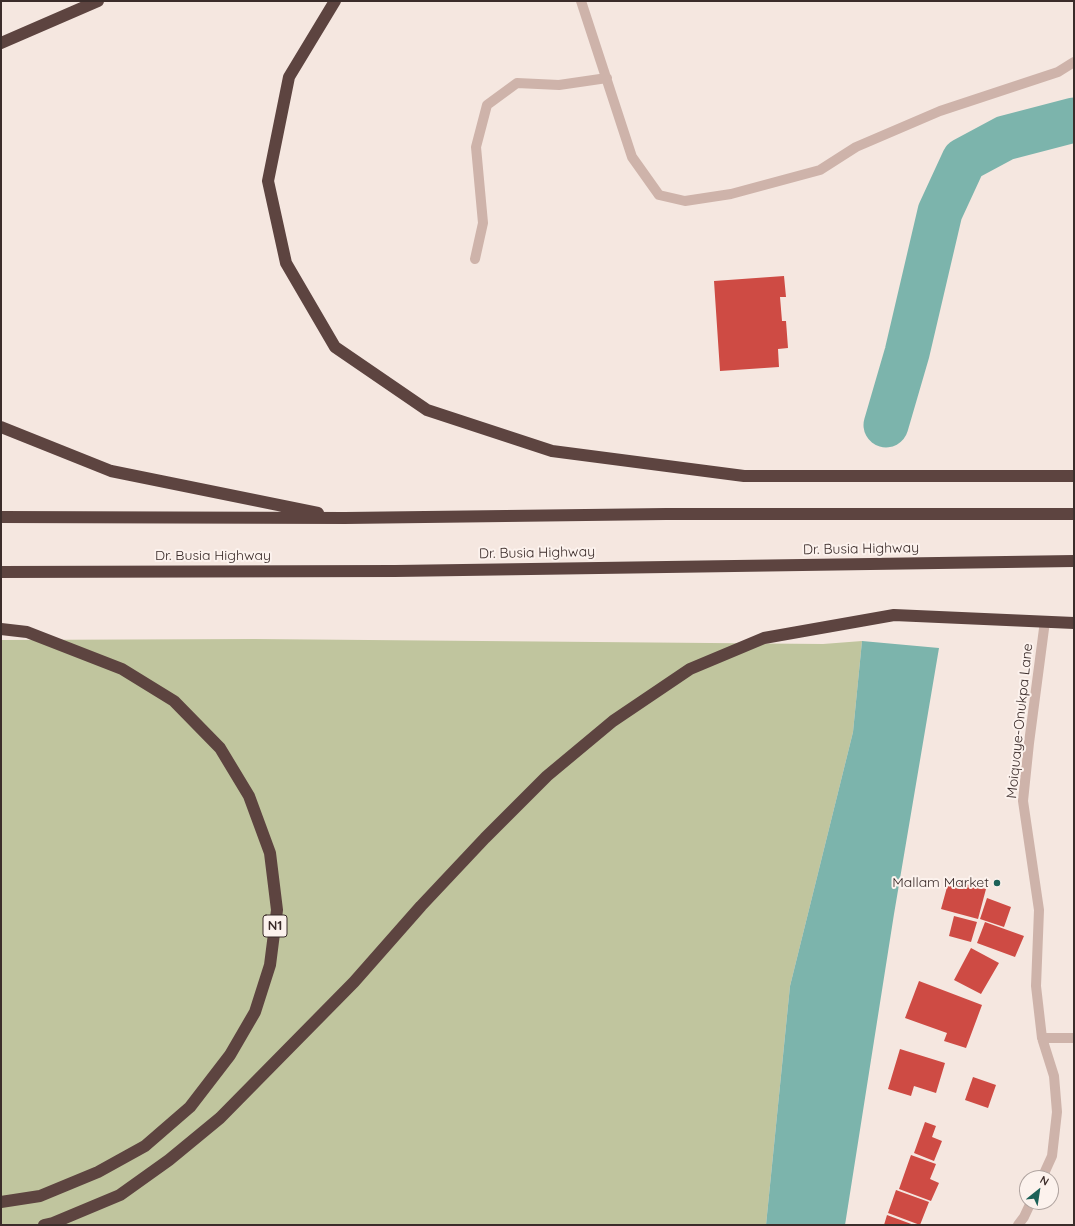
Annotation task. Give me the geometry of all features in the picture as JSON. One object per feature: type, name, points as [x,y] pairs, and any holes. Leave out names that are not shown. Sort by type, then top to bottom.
[{"type":"highway","points":[[1,43],[98,1]]},
{"type":"highway","points":[[335,1],[289,77],[268,181],[286,263],[335,347],[427,410],[552,451],[744,476],[1074,476]]},
{"type":"highway","points":[[1,426],[111,471],[345,518]]},
{"type":"highway","points":[[1,517],[345,518],[650,514],[1074,514]]},
{"type":"highway","name":"Dr. Busia Highway","points":[[1,572],[395,570],[1074,561]]},
{"type":"highway","points":[[44,1225],[53,1223],[120,1195],[169,1160],[220,1118],[354,982],[421,906],[547,776],[613,721],[690,669],[764,638],[894,615],[1074,623]]},
{"type":"highway","name":"N1","points":[[1,629],[27,632],[122,669],[174,701],[220,748],[249,796],[270,853],[277,910],[270,965],[255,1012],[230,1054],[190,1107],[145,1146],[98,1172],[40,1196],[1,1202]]},
{"type":"lane","points":[[581,1],[632,157],[659,195],[685,201],[731,194],[820,170],[856,148],[940,111],[1058,72],[1074,62]]},
{"type":"lane","points":[[475,259],[483,224],[476,147],[487,105],[516,83],[559,85],[607,78]]},
{"type":"lane","name":"Moiquaye-Onukpa Lane","points":[[1045,621],[1023,801],[1039,910],[1036,986],[1042,1038],[1054,1076],[1057,1112],[1052,1156],[1046,1170]]},
{"type":"lane","points":[[1042,1038],[1074,1038]]},
{"type":"lane","points":[[1018,1225],[1027,1210]]},
{"type":"green space","points":[[255,639],[823,644],[862,641],[853,732],[790,986],[766,1225],[1,1225],[1,640]]},
{"type":"water","points":[[862,641],[939,648],[894,914],[845,1225],[766,1225],[790,986],[853,732]]},
{"type":"building","points":[[784,276],[786,297],[780,297],[782,321],[786,321],[788,348],[778,349],[779,367],[720,371],[714,281]]},
{"type":"building","points":[[949,880],[986,889],[978,919],[941,909]]},
{"type":"building","points":[[987,898],[1011,907],[1004,927],[980,919]]},
{"type":"building","points":[[954,916],[977,922],[971,942],[949,936]]},
{"type":"building","points":[[985,922],[1024,936],[1015,957],[977,943]]},
{"type":"building","points":[[971,948],[999,963],[981,994],[954,980]]},
{"type":"building","points":[[919,981],[982,1005],[966,1048],[944,1041],[947,1033],[905,1018]]},
{"type":"building","points":[[900,1049],[945,1063],[936,1093],[914,1086],[911,1096],[888,1089]]},
{"type":"building","points":[[973,1077],[996,1085],[988,1108],[965,1100]]},
{"type":"building","points":[[925,1122],[936,1126],[932,1137],[942,1141],[934,1161],[914,1153]]},
{"type":"building","points":[[911,1155],[936,1164],[930,1179],[939,1183],[931,1201],[899,1189]]},
{"type":"building","points":[[896,1190],[929,1202],[920,1225],[888,1213]]},
{"type":"building","points":[[887,1215],[914,1225],[884,1225]]},
{"type":"waterway","points":[[886,425],[907,353],[940,212],[964,160],[1005,138],[1074,120]]},
{"type":"place","name":"Mallam Market","points":[[997,883]]}]
